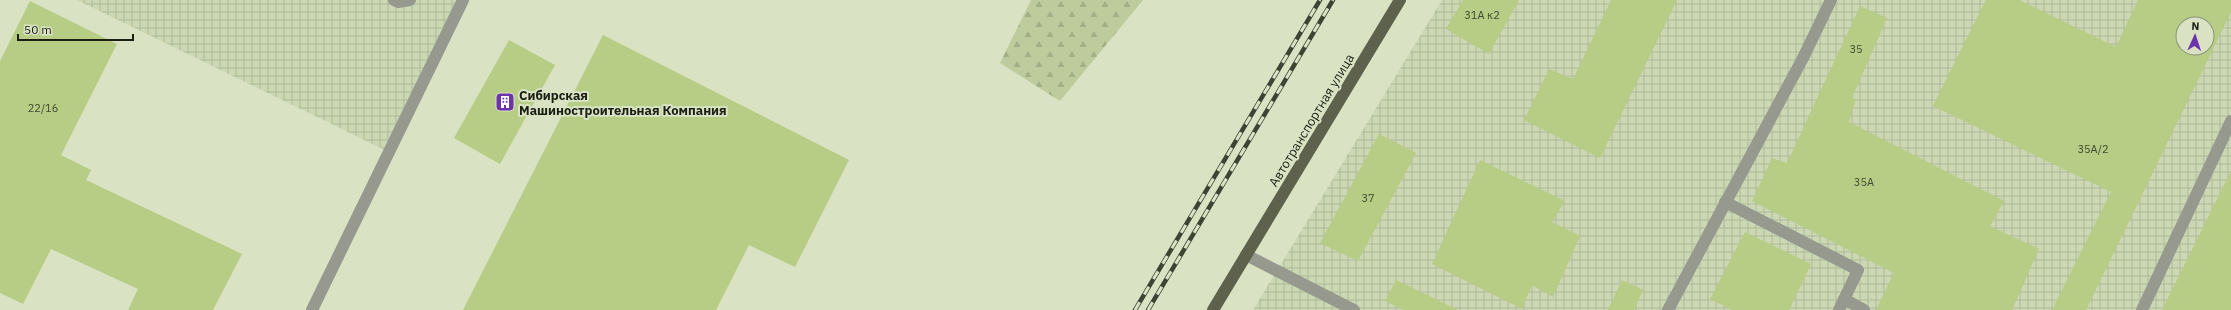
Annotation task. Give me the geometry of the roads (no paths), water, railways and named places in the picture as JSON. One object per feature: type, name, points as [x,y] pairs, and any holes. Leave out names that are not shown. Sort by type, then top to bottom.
[{"type":"main road","name":"Автотранспортная улица","points":[[1212,310],[1400,0]]},
{"type":"lane","points":[[394,0],[398,2],[410,0]]},
{"type":"lane","points":[[312,310],[463,0]]},
{"type":"lane","points":[[1668,310],[1804,58],[1831,0]]},
{"type":"lane","points":[[2142,310],[2231,121]]},
{"type":"lane","points":[[1725,202],[1858,270],[1842,305],[1864,310]]},
{"type":"lane","points":[[1246,255],[1354,310]]},
{"type":"railway","points":[[1135,310],[1320,0]]},
{"type":"railway","points":[[1148,310],[1333,0]]},
{"type":"place","name":"Сибирская Машиностроительная Компания","points":[[505,102]]}]
